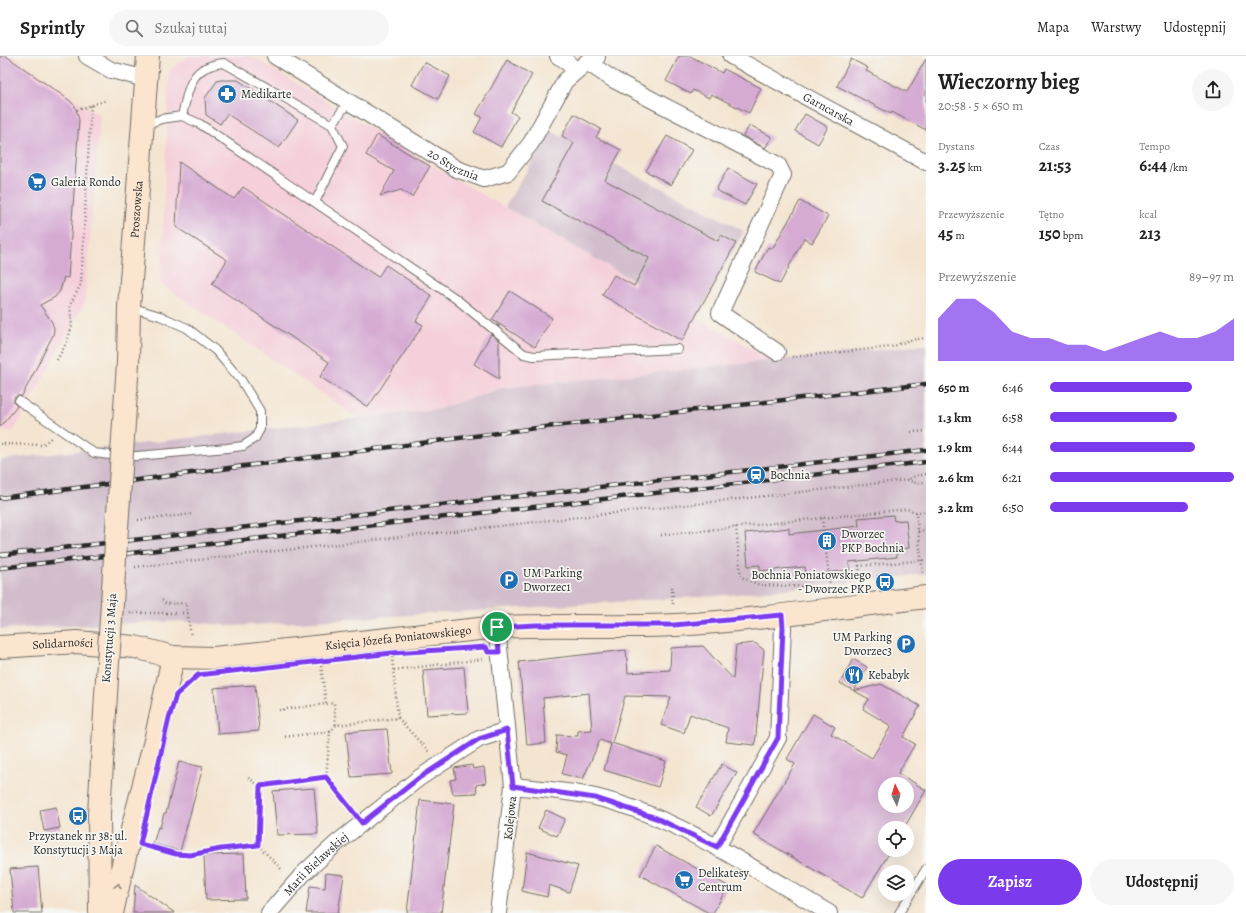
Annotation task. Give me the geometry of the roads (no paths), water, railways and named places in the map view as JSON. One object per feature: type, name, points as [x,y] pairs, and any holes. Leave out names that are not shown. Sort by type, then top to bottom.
[{"type":"main road","name":"Proszowska","points":[[128,363],[129,307],[148,56]]},
{"type":"main road","name":"Konstytucji 3 Maja","points":[[100,913],[100,787],[128,363]]},
{"type":"main road","name":"Księcia Józefa Poniatowskiego","points":[[173,657],[214,658],[497,627],[536,625],[674,625],[782,615],[926,597]]},
{"type":"main road","name":"Solidarności","points":[[0,647],[77,642],[135,647],[173,657]]},
{"type":"main road","points":[[112,913],[124,860],[155,741],[173,657]]},
{"type":"main road","points":[[99,866],[114,866],[124,860]]},
{"type":"street","points":[[87,56],[111,70],[146,79]]},
{"type":"street","name":"20 Stycznia","points":[[275,56],[457,169],[484,179],[508,172],[531,143],[565,81],[587,63]]},
{"type":"street","points":[[558,56],[564,59],[587,63],[614,80],[778,165],[784,175],[720,313],[777,352]]},
{"type":"street","name":"Garncarska","points":[[731,56],[926,162]]},
{"type":"street","points":[[717,847],[778,738],[783,628],[782,615]]},
{"type":"street","name":"Kolejowa","points":[[497,627],[513,786],[498,913]]},
{"type":"street","name":"Marii Bielawskiej","points":[[269,913],[295,883],[338,842],[419,778],[479,739],[507,730]]},
{"type":"street","points":[[513,786],[595,798],[656,818],[717,847],[828,913]]},
{"type":"lane","points":[[182,116],[190,83],[196,73],[211,64],[224,62],[332,125],[343,146],[315,202]]},
{"type":"lane","points":[[332,125],[348,102]]},
{"type":"lane","points":[[143,126],[160,119],[182,116],[200,124],[455,298],[524,354],[534,356],[678,349]]},
{"type":"lane","points":[[19,401],[94,453],[126,457],[243,446],[255,438],[260,429],[260,411],[241,380],[215,350],[187,328],[160,316],[129,307]]},
{"type":"lane","points":[[899,913],[926,869]]},
{"type":"railway","points":[[0,498],[528,429],[926,384]]},
{"type":"railway","points":[[0,555],[926,450]]},
{"type":"railway","points":[[0,568],[926,462]]},
{"type":"place","name":"Medikarte","points":[[227,94]]},
{"type":"place","name":"Galeria Rondo","points":[[37,182]]},
{"type":"place","name":"Bochnia","points":[[756,475]]},
{"type":"place","name":"Dworzec PKP Bochnia","points":[[827,541]]},
{"type":"place","name":"UM Parking Dworzec1","points":[[509,580]]},
{"type":"place","name":"Bochnia Poniatowskiego - Dworzec PKP","points":[[885,582]]},
{"type":"place","name":"UM Parking Dworzec3","points":[[906,644]]},
{"type":"place","name":"Kebabyk","points":[[854,675]]},
{"type":"place","name":"Przystanek nr 38: ul. Konstytucji 3 Maja","points":[[78,816]]},
{"type":"place","name":"Delikatesy Centrum","points":[[684,880]]}]
